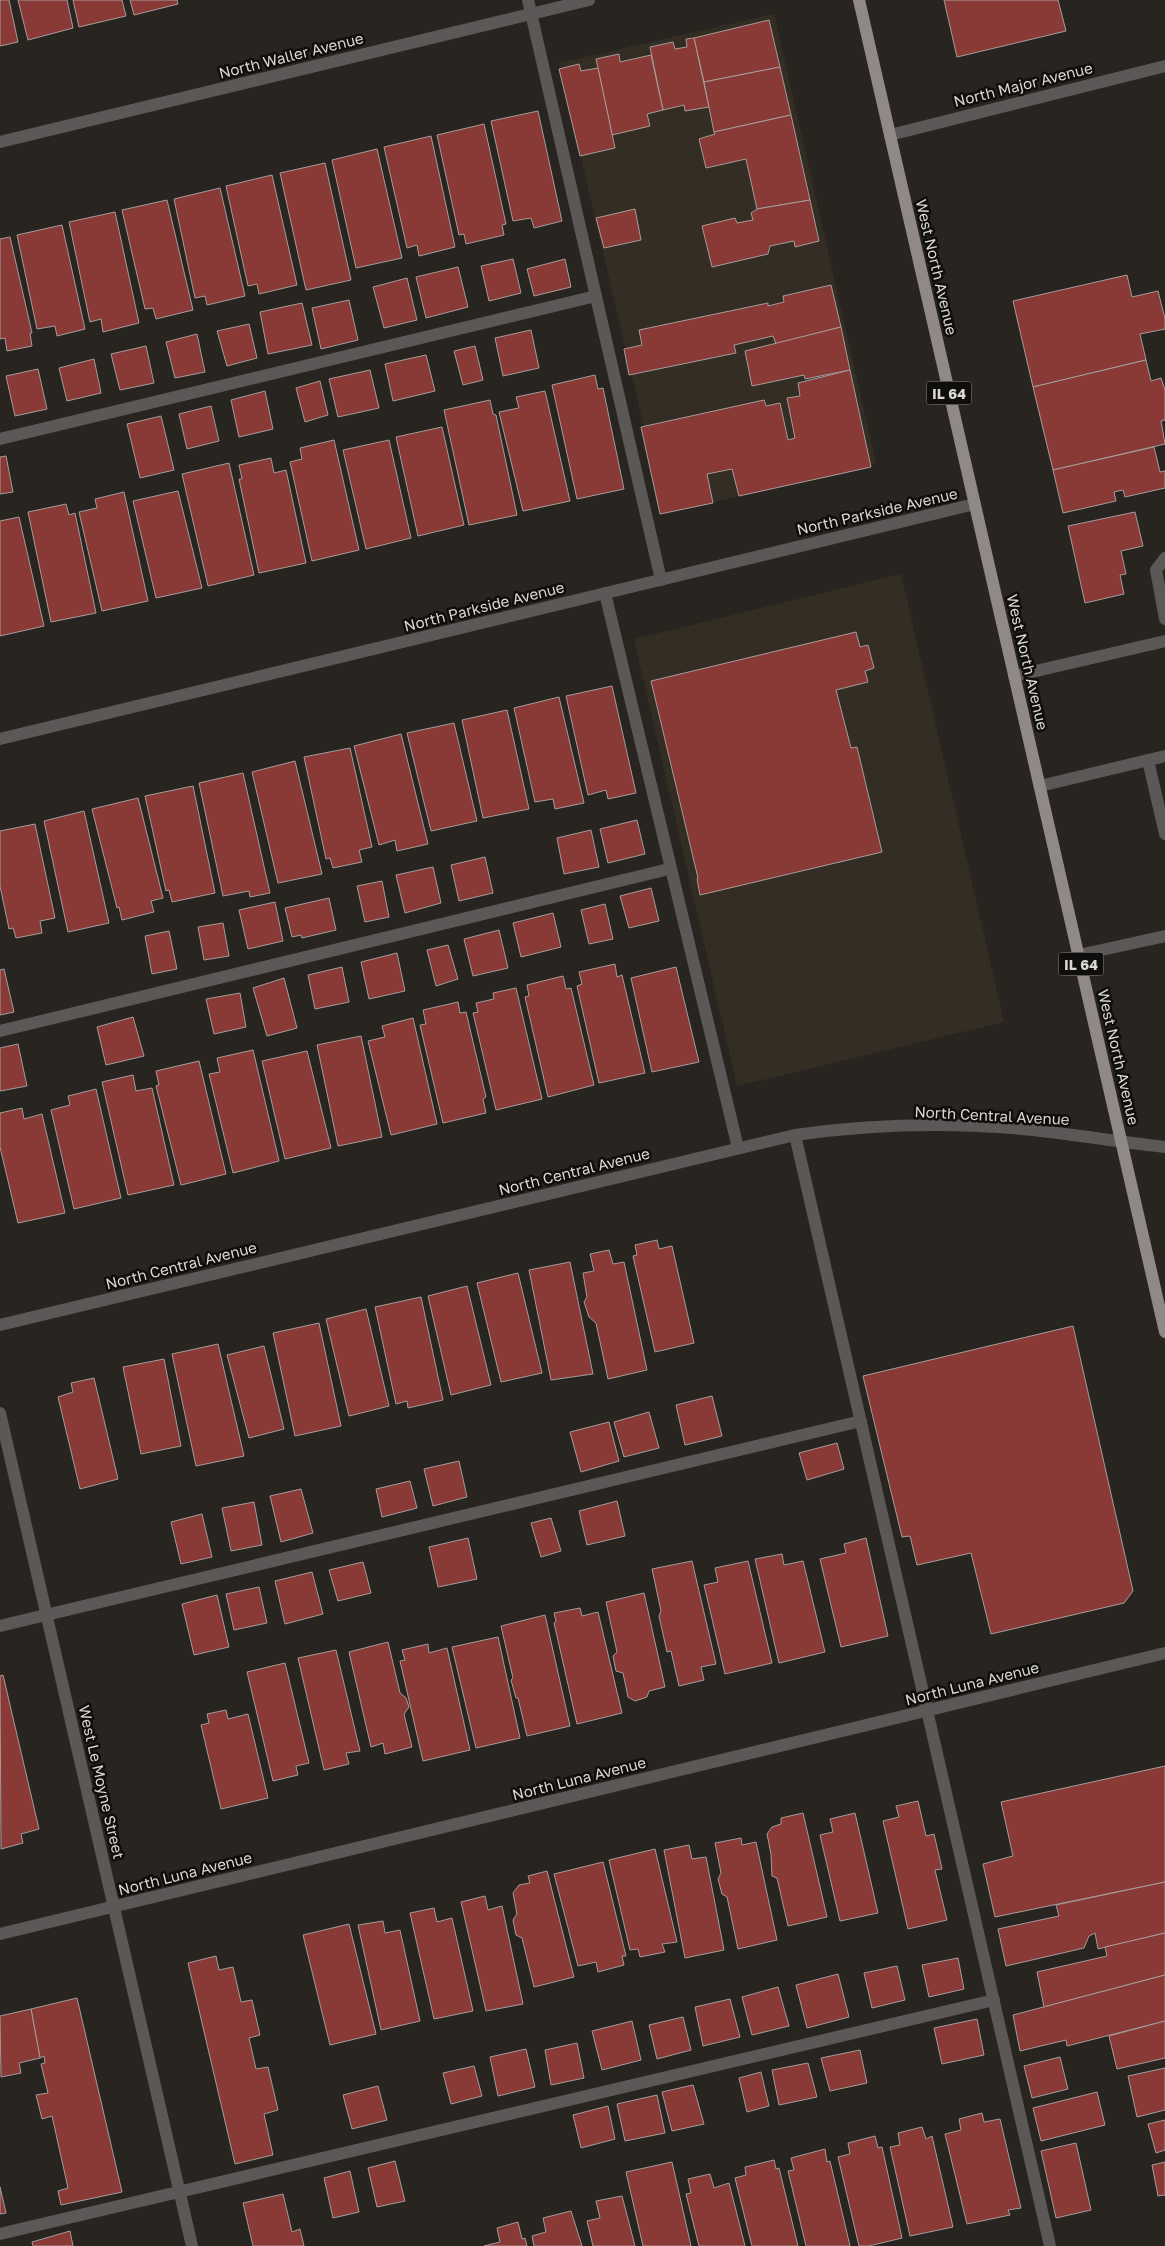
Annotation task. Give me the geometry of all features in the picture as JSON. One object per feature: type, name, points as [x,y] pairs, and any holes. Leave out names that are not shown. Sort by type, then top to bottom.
[{"type":"main road","name":"West North Avenue","points":[[859,0],[1123,1142],[1165,1332]]},
{"type":"street","points":[[528,0],[661,580]]},
{"type":"street","name":"North Waller Avenue","points":[[0,142],[589,0]]},
{"type":"street","name":"North Major Avenue","points":[[890,135],[1165,66]]},
{"type":"street","points":[[0,439],[596,296]]},
{"type":"street","name":"North Parkside Avenue","points":[[0,739],[975,504]]},
{"type":"street","points":[[1165,558],[1156,570],[1165,618]]},
{"type":"street","points":[[605,593],[669,870],[738,1148]]},
{"type":"street","points":[[1014,676],[1165,641]]},
{"type":"street","points":[[1040,786],[1165,756]]},
{"type":"street","points":[[1148,760],[1165,834]]},
{"type":"street","points":[[0,1031],[669,870]]},
{"type":"street","points":[[1079,956],[1165,936]]},
{"type":"street","name":"North Central Avenue","points":[[0,1325],[795,1135],[855,1128],[938,1125],[1032,1130],[1165,1147]]},
{"type":"street","points":[[795,1135],[1050,2246]]},
{"type":"street","name":"West Le Moyne Street","points":[[0,1413],[192,2246]]},
{"type":"street","points":[[0,1626],[861,1421]]},
{"type":"street","name":"North Luna Avenue","points":[[0,1934],[1165,1653]]},
{"type":"street","points":[[0,2234],[994,2000]]},
{"type":"shaded area","points":[[774,14],[876,463],[664,514],[559,63]]},
{"type":"shaded area","points":[[901,574],[1004,1022],[737,1086],[634,639]]},
{"type":"building","points":[[0,0],[9,0],[18,42],[0,46]]},
{"type":"building","points":[[18,0],[67,0],[73,28],[28,40]]},
{"type":"building","points":[[73,0],[122,0],[126,16],[79,27]]},
{"type":"building","points":[[130,0],[177,0],[178,4],[134,15]]},
{"type":"building","points":[[944,0],[1058,0],[1066,31],[957,57]]},
{"type":"building","points":[[769,20],[780,67],[704,82],[694,38]]},
{"type":"building","points":[[694,38],[709,107],[685,111],[684,105],[663,110],[650,47],[673,42],[675,49],[687,47],[686,39]]},
{"type":"building","points":[[619,54],[620,62],[651,55],[663,110],[647,114],[650,126],[612,135],[596,59]]},
{"type":"building","points":[[579,64],[581,71],[598,68],[615,148],[580,156],[559,69]]},
{"type":"building","points":[[780,67],[791,115],[714,132],[704,82]]},
{"type":"building","points":[[538,111],[562,221],[534,228],[531,218],[513,221],[491,121]]},
{"type":"building","points":[[791,115],[810,200],[757,209],[746,159],[706,168],[699,139],[715,134],[714,132]]},
{"type":"building","points":[[484,124],[506,224],[502,225],[504,235],[466,244],[464,234],[459,235],[437,135]]},
{"type":"building","points":[[431,136],[455,247],[419,256],[417,245],[407,248],[384,147]]},
{"type":"building","points":[[377,149],[402,258],[356,268],[332,160]]},
{"type":"building","points":[[325,163],[351,280],[306,290],[280,173]]},
{"type":"building","points":[[272,175],[297,285],[259,294],[257,284],[248,286],[226,186]]},
{"type":"building","points":[[220,188],[245,296],[207,305],[205,296],[195,298],[174,199]]},
{"type":"building","points":[[167,200],[193,310],[156,319],[153,308],[145,309],[122,210]]},
{"type":"building","points":[[810,200],[819,241],[795,247],[794,241],[770,246],[768,254],[712,267],[702,226],[735,218],[737,223],[753,220],[751,213],[757,209]]},
{"type":"building","points":[[635,209],[641,240],[604,248],[596,218]]},
{"type":"building","points":[[115,212],[139,323],[103,332],[101,319],[90,322],[69,222]]},
{"type":"building","points":[[62,225],[85,329],[57,336],[55,326],[37,329],[17,235]]},
{"type":"building","points":[[10,237],[32,333],[30,333],[32,346],[7,351],[5,338],[0,339],[0,239]]},
{"type":"building","points":[[513,259],[521,293],[489,301],[481,266]]},
{"type":"building","points":[[565,259],[571,287],[534,296],[527,269]]},
{"type":"building","points":[[458,267],[468,307],[426,318],[416,277]]},
{"type":"building","points":[[1127,275],[1132,297],[1158,291],[1165,319],[1165,329],[1140,334],[1146,360],[1033,387],[1013,301]]},
{"type":"building","points":[[407,278],[417,320],[384,328],[373,287]]},
{"type":"building","points":[[831,285],[841,327],[776,344],[773,336],[734,345],[736,353],[629,375],[624,349],[642,345],[639,330],[768,303],[768,306],[784,302],[783,296]]},
{"type":"building","points":[[349,300],[358,340],[321,349],[312,308]]},
{"type":"building","points":[[302,303],[312,345],[268,354],[260,312]]},
{"type":"building","points":[[249,324],[257,358],[227,366],[217,331]]},
{"type":"building","points":[[841,327],[850,370],[805,379],[804,375],[752,386],[745,351]]},
{"type":"building","points":[[531,330],[539,368],[503,376],[495,338]]},
{"type":"building","points":[[197,334],[205,372],[175,378],[166,342]]},
{"type":"building","points":[[146,346],[154,383],[120,390],[111,354]]},
{"type":"building","points":[[475,346],[483,380],[463,385],[454,351]]},
{"type":"building","points":[[426,355],[435,391],[393,401],[385,364]]},
{"type":"building","points":[[94,359],[101,393],[67,401],[59,368]]},
{"type":"building","points":[[1146,360],[1151,381],[1161,378],[1165,390],[1165,420],[1161,421],[1165,444],[1053,470],[1033,387]]},
{"type":"building","points":[[38,369],[47,409],[15,416],[6,376]]},
{"type":"building","points":[[370,370],[379,408],[338,417],[329,379]]},
{"type":"building","points":[[850,370],[871,467],[739,496],[732,469],[707,474],[713,503],[660,514],[641,427],[764,400],[766,406],[780,403],[788,440],[795,438],[787,398],[800,396],[798,383]]},
{"type":"building","points":[[595,375],[598,389],[603,388],[624,489],[577,499],[552,385]]},
{"type":"building","points":[[320,381],[328,415],[305,422],[296,388]]},
{"type":"building","points":[[265,391],[273,429],[239,437],[231,400]]},
{"type":"building","points":[[545,391],[570,501],[523,511],[499,412],[519,408],[516,397]]},
{"type":"building","points":[[490,400],[493,414],[496,415],[517,515],[469,525],[444,410]]},
{"type":"building","points":[[211,406],[219,441],[187,449],[179,414]]},
{"type":"building","points":[[161,416],[174,470],[140,478],[127,424]]},
{"type":"building","points":[[442,427],[464,525],[418,536],[396,437]]},
{"type":"building","points":[[334,440],[359,550],[312,561],[290,462],[302,459],[300,448]]},
{"type":"building","points":[[389,440],[411,538],[366,549],[343,450]]},
{"type":"building","points":[[1154,447],[1160,472],[1165,471],[1165,488],[1125,497],[1123,490],[1114,492],[1116,501],[1063,513],[1053,470]]},
{"type":"building","points":[[6,456],[13,492],[0,494],[0,457]]},
{"type":"building","points":[[271,458],[274,473],[286,470],[306,563],[259,573],[239,479],[242,479],[239,465]]},
{"type":"building","points":[[229,463],[254,575],[208,586],[182,474]]},
{"type":"building","points":[[178,491],[202,588],[156,598],[133,501]]},
{"type":"building","points":[[124,492],[148,601],[102,611],[79,512],[97,508],[95,499]]},
{"type":"building","points":[[66,504],[69,515],[75,513],[96,613],[51,622],[28,512]]},
{"type":"building","points":[[1135,512],[1143,546],[1121,551],[1126,574],[1120,575],[1124,594],[1085,603],[1068,526]]},
{"type":"building","points":[[19,517],[44,626],[0,636],[0,521]]},
{"type":"building","points":[[856,632],[860,647],[868,645],[874,668],[865,671],[868,682],[836,690],[851,748],[857,747],[882,852],[700,895],[698,878],[651,681]]},
{"type":"building","points":[[612,686],[636,793],[608,799],[606,790],[588,795],[566,696]]},
{"type":"building","points":[[559,697],[584,803],[555,809],[553,799],[535,802],[514,708]]},
{"type":"building","points":[[507,710],[529,809],[483,818],[462,720]]},
{"type":"building","points":[[454,723],[477,821],[431,831],[407,733]]},
{"type":"building","points":[[401,734],[428,844],[397,851],[395,840],[379,845],[354,746]]},
{"type":"building","points":[[350,748],[372,847],[359,850],[362,862],[333,868],[330,858],[326,859],[304,757]]},
{"type":"building","points":[[295,761],[322,874],[278,883],[252,772]]},
{"type":"building","points":[[243,773],[270,893],[250,897],[249,891],[223,896],[199,783]]},
{"type":"building","points":[[193,786],[215,893],[172,902],[169,890],[166,891],[145,796]]},
{"type":"building","points":[[138,798],[163,898],[151,901],[154,912],[122,920],[119,907],[117,908],[92,809]]},
{"type":"building","points":[[84,811],[109,923],[68,932],[44,821]]},
{"type":"building","points":[[637,820],[645,854],[608,863],[600,829]]},
{"type":"building","points":[[35,824],[55,918],[40,921],[42,933],[16,938],[13,928],[9,929],[0,886],[0,831]]},
{"type":"building","points":[[591,830],[599,867],[564,874],[557,838]]},
{"type":"building","points":[[485,857],[493,893],[459,901],[451,865]]},
{"type":"building","points":[[433,867],[441,903],[405,913],[396,875]]},
{"type":"building","points":[[382,881],[389,917],[365,922],[357,886]]},
{"type":"building","points":[[651,888],[659,921],[629,928],[620,896]]},
{"type":"building","points":[[329,898],[336,930],[302,938],[301,935],[292,937],[285,908]]},
{"type":"building","points":[[275,902],[283,941],[248,949],[239,910]]},
{"type":"building","points":[[605,904],[613,939],[589,944],[581,910]]},
{"type":"building","points":[[553,913],[561,947],[521,957],[513,923]]},
{"type":"building","points":[[223,923],[229,956],[204,960],[198,927]]},
{"type":"building","points":[[499,930],[508,968],[473,976],[464,939]]},
{"type":"building","points":[[169,931],[177,969],[152,974],[145,936]]},
{"type":"building","points":[[448,945],[458,979],[436,986],[427,950]]},
{"type":"building","points":[[397,953],[405,991],[369,999],[361,962]]},
{"type":"building","points":[[615,964],[617,977],[622,975],[645,1073],[599,1083],[577,986],[582,984],[579,972]]},
{"type":"building","points":[[342,967],[349,1002],[315,1009],[308,975]]},
{"type":"building","points":[[676,967],[699,1062],[652,1072],[631,978]]},
{"type":"building","points":[[4,969],[14,1012],[0,1015],[0,970]]},
{"type":"building","points":[[563,976],[566,989],[571,988],[594,1085],[548,1097],[525,997],[529,996],[527,985]]},
{"type":"building","points":[[284,978],[297,1028],[267,1036],[253,988]]},
{"type":"building","points":[[516,988],[542,1099],[496,1110],[473,1013],[478,1012],[476,1003],[494,999],[493,993]]},
{"type":"building","points":[[240,993],[246,1027],[214,1034],[206,999]]},
{"type":"building","points":[[458,1002],[460,1013],[466,1012],[486,1097],[483,1099],[486,1113],[443,1123],[420,1025],[426,1024],[423,1010]]},
{"type":"building","points":[[133,1017],[144,1056],[106,1065],[97,1027]]},
{"type":"building","points":[[413,1018],[437,1124],[391,1135],[368,1041],[385,1037],[382,1026]]},
{"type":"building","points":[[361,1036],[382,1137],[338,1146],[317,1045]]},
{"type":"building","points":[[18,1044],[27,1086],[0,1091],[0,1048]]},
{"type":"building","points":[[253,1050],[279,1161],[233,1173],[209,1074],[220,1072],[217,1058]]},
{"type":"building","points":[[307,1051],[331,1148],[285,1159],[262,1061]]},
{"type":"building","points":[[199,1061],[226,1174],[181,1185],[156,1086],[159,1085],[156,1071]]},
{"type":"building","points":[[133,1075],[136,1091],[152,1088],[174,1185],[128,1195],[102,1082]]},
{"type":"building","points":[[96,1089],[121,1198],[74,1209],[51,1110],[70,1105],[68,1096]]},
{"type":"building","points":[[22,1108],[24,1119],[42,1114],[65,1213],[18,1223],[0,1147],[0,1113]]},
{"type":"building","points":[[657,1240],[659,1249],[672,1246],[694,1343],[655,1352],[633,1256],[637,1255],[635,1245]]},
{"type":"building","points":[[609,1250],[613,1264],[624,1262],[647,1370],[608,1379],[596,1323],[589,1317],[584,1302],[587,1297],[583,1273],[594,1271],[590,1254]]},
{"type":"building","points":[[570,1262],[593,1374],[551,1380],[529,1270]]},
{"type":"building","points":[[518,1273],[542,1373],[501,1382],[477,1283]]},
{"type":"building","points":[[467,1286],[491,1385],[451,1395],[428,1296]]},
{"type":"building","points":[[421,1297],[443,1400],[408,1408],[407,1401],[396,1404],[375,1307]]},
{"type":"building","points":[[366,1309],[389,1406],[349,1416],[326,1319]]},
{"type":"building","points":[[319,1323],[341,1426],[295,1436],[273,1333]]},
{"type":"building","points":[[1073,1326],[1133,1591],[1124,1603],[991,1634],[971,1553],[917,1565],[910,1536],[902,1537],[863,1376]]},
{"type":"building","points":[[218,1344],[244,1456],[196,1466],[172,1354]]},
{"type":"building","points":[[264,1346],[284,1429],[249,1438],[227,1355]]},
{"type":"building","points":[[164,1359],[181,1446],[141,1454],[123,1367]]},
{"type":"building","points":[[94,1378],[118,1479],[80,1489],[58,1397],[73,1392],[71,1383]]},
{"type":"building","points":[[712,1396],[722,1436],[685,1445],[676,1405]]},
{"type":"building","points":[[649,1412],[659,1448],[624,1457],[614,1422]]},
{"type":"building","points":[[609,1422],[619,1461],[581,1472],[570,1432]]},
{"type":"building","points":[[837,1443],[844,1469],[807,1480],[799,1453]]},
{"type":"building","points":[[459,1461],[467,1497],[433,1506],[424,1469]]},
{"type":"building","points":[[410,1481],[417,1508],[382,1517],[376,1489]]},
{"type":"building","points":[[301,1489],[313,1533],[281,1542],[270,1496]]},
{"type":"building","points":[[617,1501],[625,1536],[587,1545],[579,1511]]},
{"type":"building","points":[[254,1502],[262,1545],[231,1551],[222,1508]]},
{"type":"building","points":[[202,1514],[212,1557],[181,1564],[171,1522]]},
{"type":"building","points":[[551,1518],[561,1551],[541,1557],[531,1523]]},
{"type":"building","points":[[468,1538],[477,1579],[438,1587],[429,1547]]},
{"type":"building","points":[[866,1538],[888,1636],[841,1647],[820,1559],[846,1553],[844,1544]]},
{"type":"building","points":[[782,1554],[784,1565],[803,1561],[825,1652],[779,1663],[755,1559]]},
{"type":"building","points":[[692,1561],[716,1664],[701,1667],[704,1680],[679,1686],[671,1651],[667,1652],[652,1569]]},
{"type":"building","points":[[748,1561],[772,1663],[725,1674],[704,1585],[718,1582],[715,1568]]},
{"type":"building","points":[[363,1562],[371,1593],[338,1601],[329,1570]]},
{"type":"building","points":[[312,1572],[323,1614],[285,1624],[275,1581]]},
{"type":"building","points":[[259,1587],[267,1623],[234,1630],[226,1594]]},
{"type":"building","points":[[644,1593],[665,1687],[649,1691],[647,1697],[635,1701],[628,1697],[623,1673],[616,1671],[613,1656],[617,1652],[606,1602]]},
{"type":"building","points":[[217,1595],[229,1647],[194,1655],[182,1604]]},
{"type":"building","points":[[580,1608],[582,1616],[598,1612],[622,1713],[577,1724],[554,1623],[556,1621],[554,1613]]},
{"type":"building","points":[[545,1615],[570,1726],[527,1736],[518,1698],[516,1698],[511,1680],[513,1678],[501,1626]]},
{"type":"building","points":[[498,1637],[520,1738],[476,1748],[452,1647]]},
{"type":"building","points":[[388,1642],[400,1693],[406,1698],[409,1707],[404,1714],[412,1747],[385,1754],[383,1743],[371,1747],[349,1652]]},
{"type":"building","points":[[428,1644],[429,1653],[447,1648],[470,1750],[423,1761],[400,1661],[405,1660],[402,1650]]},
{"type":"building","points":[[336,1650],[360,1751],[346,1753],[349,1764],[324,1770],[298,1658]]},
{"type":"building","points":[[285,1663],[309,1763],[296,1766],[298,1775],[273,1781],[247,1672]]},
{"type":"building","points":[[3,1675],[39,1829],[21,1834],[23,1843],[1,1849],[0,1676]]},
{"type":"building","points":[[226,1710],[228,1719],[248,1714],[268,1798],[221,1809],[201,1725],[209,1723],[207,1714]]},
{"type":"building","points":[[1165,1766],[1165,1882],[995,1917],[983,1864],[1013,1856],[1001,1802]]},
{"type":"building","points":[[918,1801],[926,1836],[934,1834],[942,1869],[935,1870],[947,1920],[908,1929],[883,1821],[899,1817],[896,1806]]},
{"type":"building","points":[[803,1813],[827,1917],[788,1926],[777,1878],[772,1876],[771,1854],[767,1834],[772,1827],[781,1824],[781,1818]]},
{"type":"building","points":[[855,1813],[878,1913],[840,1921],[820,1835],[833,1832],[830,1819]]},
{"type":"building","points":[[741,1838],[742,1845],[756,1842],[777,1940],[738,1949],[727,1897],[722,1894],[718,1879],[721,1873],[715,1843]]},
{"type":"building","points":[[689,1845],[692,1859],[706,1857],[724,1950],[685,1958],[664,1850]]},
{"type":"building","points":[[655,1849],[677,1942],[662,1944],[665,1952],[640,1957],[638,1949],[630,1950],[609,1860]]},
{"type":"building","points":[[603,1862],[626,1956],[622,1956],[624,1965],[598,1972],[596,1962],[578,1966],[554,1874]]},
{"type":"building","points":[[547,1871],[574,1977],[534,1987],[522,1938],[516,1935],[513,1920],[517,1914],[513,1893],[519,1885],[530,1883],[528,1876]]},
{"type":"building","points":[[1165,1882],[1165,1933],[1098,1949],[1095,1933],[1089,1936],[1084,1948],[1006,1966],[998,1929],[1059,1916],[1056,1905]]},
{"type":"building","points":[[485,1896],[488,1910],[502,1906],[523,2004],[486,2011],[461,1902]]},
{"type":"building","points":[[434,1908],[437,1922],[452,1918],[473,2011],[434,2019],[410,1913]]},
{"type":"building","points":[[383,1921],[385,1933],[400,1930],[420,2021],[381,2030],[358,1925]]},
{"type":"building","points":[[349,1924],[376,2034],[330,2045],[303,1935]]},
{"type":"building","points":[[1165,1933],[1165,1975],[1044,2007],[1037,1972],[1107,1956],[1105,1947]]},
{"type":"building","points":[[216,1956],[219,1970],[233,1967],[241,2002],[252,2000],[260,2035],[249,2038],[256,2069],[268,2067],[278,2110],[264,2114],[273,2155],[235,2164],[188,1963]]},
{"type":"building","points":[[958,1958],[964,1989],[929,1997],[922,1965]]},
{"type":"building","points":[[897,1966],[905,2000],[872,2008],[864,1973]]},
{"type":"building","points":[[838,1974],[849,2017],[807,2028],[796,1985]]},
{"type":"building","points":[[1165,1975],[1165,2021],[1067,2046],[1066,2040],[1020,2051],[1013,2015]]},
{"type":"building","points":[[778,1987],[789,2026],[752,2035],[742,1997]]},
{"type":"building","points":[[77,1998],[122,2192],[61,2205],[58,2191],[68,2188],[52,2116],[42,2119],[36,2095],[48,2093],[41,2064],[45,2063],[44,2056],[40,2058],[31,2009]]},
{"type":"building","points":[[730,1999],[740,2037],[703,2046],[695,2007]]},
{"type":"building","points":[[31,2009],[40,2058],[19,2063],[21,2073],[1,2077],[0,2016]]},
{"type":"building","points":[[683,2017],[691,2050],[657,2059],[649,2025]]},
{"type":"building","points":[[977,2019],[984,2055],[942,2064],[934,2028]]},
{"type":"building","points":[[632,2021],[641,2060],[602,2070],[592,2031]]},
{"type":"building","points":[[1165,2021],[1165,2058],[1117,2069],[1109,2036]]},
{"type":"building","points":[[577,2043],[584,2078],[551,2085],[545,2050]]},
{"type":"building","points":[[526,2049],[535,2087],[498,2096],[490,2057]]},
{"type":"building","points":[[860,2050],[867,2083],[830,2091],[821,2058]]},
{"type":"building","points":[[1060,2057],[1068,2089],[1032,2098],[1024,2066]]},
{"type":"building","points":[[808,2063],[817,2097],[779,2105],[772,2070]]},
{"type":"building","points":[[474,2066],[482,2096],[451,2104],[443,2073]]},
{"type":"building","points":[[1165,2068],[1165,2110],[1137,2117],[1128,2076]]},
{"type":"building","points":[[761,2072],[769,2106],[747,2112],[739,2078]]},
{"type":"building","points":[[693,2085],[704,2124],[672,2131],[662,2092]]},
{"type":"building","points":[[378,2086],[387,2120],[352,2129],[343,2095]]},
{"type":"building","points":[[1097,2092],[1105,2125],[1041,2141],[1033,2108]]},
{"type":"building","points":[[657,2095],[665,2133],[625,2141],[617,2104]]},
{"type":"building","points":[[608,2106],[615,2139],[581,2148],[573,2115]]},
{"type":"building","points":[[982,2113],[984,2122],[1000,2119],[1021,2208],[1008,2210],[1010,2215],[967,2224],[945,2134],[961,2130],[959,2119]]},
{"type":"building","points":[[1165,2120],[1165,2150],[1156,2153],[1148,2124]]},
{"type":"building","points":[[922,2127],[926,2139],[932,2136],[953,2227],[910,2236],[890,2147],[900,2145],[898,2133]]},
{"type":"building","points":[[875,2136],[878,2148],[882,2147],[902,2238],[869,2246],[859,2246],[838,2157],[850,2154],[848,2143]]},
{"type":"building","points":[[1076,2143],[1091,2210],[1056,2218],[1041,2151]]},
{"type":"building","points":[[825,2149],[827,2162],[830,2161],[850,2246],[806,2246],[788,2171],[794,2170],[791,2158]]},
{"type":"building","points":[[774,2160],[776,2169],[779,2168],[798,2246],[752,2246],[735,2178],[746,2175],[745,2167]]},
{"type":"building","points":[[395,2161],[405,2201],[377,2207],[368,2168]]},
{"type":"building","points":[[672,2162],[691,2246],[643,2246],[626,2172]]},
{"type":"building","points":[[1165,2162],[1165,2195],[1158,2196],[1152,2165]]},
{"type":"building","points":[[350,2171],[359,2212],[333,2218],[324,2178]]},
{"type":"building","points":[[710,2174],[714,2188],[729,2183],[745,2246],[699,2246],[686,2194],[691,2193],[688,2179]]},
{"type":"building","points":[[0,2187],[6,2213],[0,2214]]},
{"type":"building","points":[[283,2194],[292,2232],[300,2229],[304,2246],[253,2246],[243,2203]]},
{"type":"building","points":[[622,2196],[635,2246],[593,2246],[587,2221],[600,2218],[596,2201]]},
{"type":"building","points":[[571,2211],[582,2246],[534,2246],[532,2236],[546,2232],[543,2218]]},
{"type":"building","points":[[518,2222],[522,2239],[525,2238],[527,2246],[484,2246],[500,2242],[497,2228]]},
{"type":"building","points":[[70,2231],[73,2246],[33,2246],[32,2242]]}]
